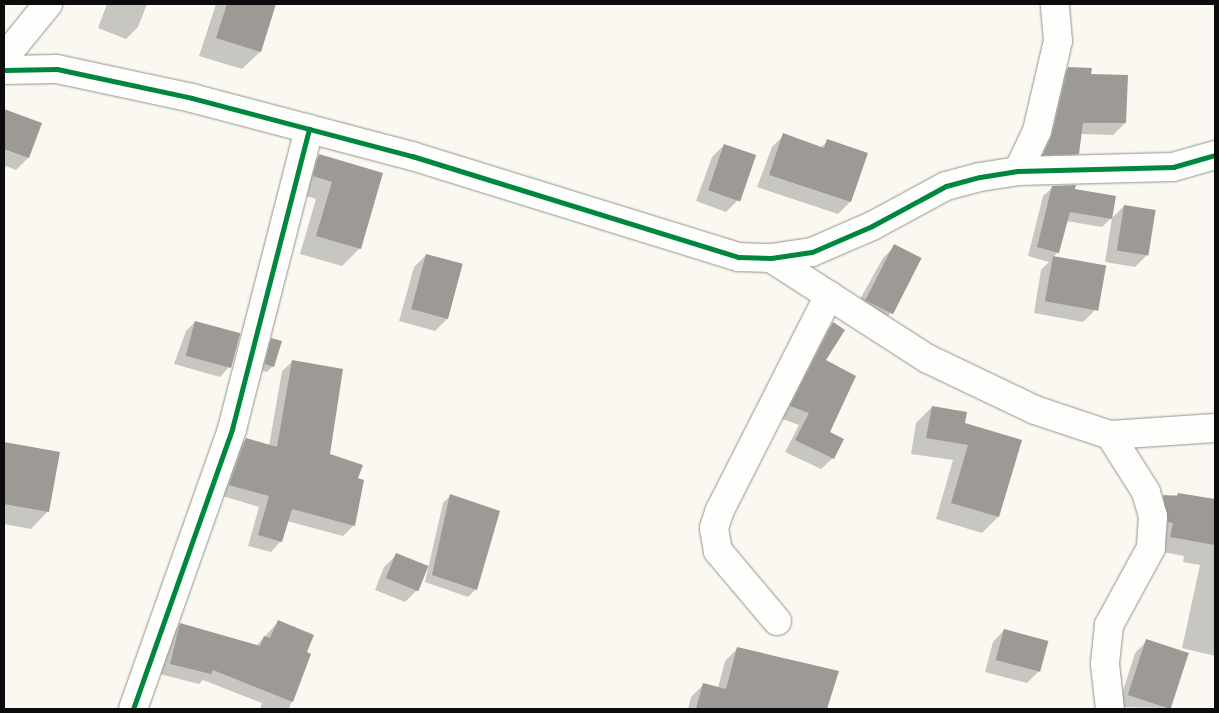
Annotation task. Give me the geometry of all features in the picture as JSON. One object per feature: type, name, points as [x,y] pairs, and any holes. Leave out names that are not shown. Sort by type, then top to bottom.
[{"type":"street","points":[[4,58],[48,4]]},
{"type":"street","points":[[1018,171],[1037,132],[1058,41],[1055,4]]},
{"type":"street","points":[[4,70],[58,69],[192,98],[309,129],[550,198],[696,246],[739,257],[771,258],[812,252],[872,226],[946,186],[1018,171],[1173,167],[1215,155]]},
{"type":"street","points":[[133,709],[232,429],[309,129]]},
{"type":"street","points":[[771,258],[934,362],[1034,410],[1110,435],[1215,428]]},
{"type":"street","points":[[777,621],[718,551],[714,528],[720,510],[828,295]]},
{"type":"street","points":[[1110,435],[1146,492],[1153,516],[1151,548],[1109,625],[1105,664],[1110,709]]},
{"type":"building","points":[[227,4],[276,4],[261,52],[216,38]]},
{"type":"building","points":[[1068,67],[1092,68],[1091,74],[1128,75],[1126,123],[1083,123],[1079,154],[1043,155],[1052,135]]},
{"type":"building","points":[[4,109],[42,123],[29,158],[4,149]]},
{"type":"building","points":[[783,133],[824,148],[827,139],[868,153],[851,202],[769,175]]},
{"type":"building","points":[[724,144],[756,155],[740,201],[708,190]]},
{"type":"building","points":[[319,154],[383,173],[361,249],[316,236],[332,182],[313,176]]},
{"type":"building","points":[[1076,185],[1075,189],[1116,196],[1112,219],[1070,212],[1059,253],[1037,247],[1052,186]]},
{"type":"building","points":[[1124,205],[1156,210],[1148,255],[1117,250]]},
{"type":"building","points":[[894,244],[922,258],[893,314],[865,300]]},
{"type":"building","points":[[426,254],[463,264],[448,319],[411,309]]},
{"type":"building","points":[[1053,256],[1106,265],[1098,311],[1045,301]]},
{"type":"building","points":[[195,321],[240,333],[231,368],[186,356]]},
{"type":"building","points":[[833,322],[845,330],[826,360],[856,376],[830,432],[844,439],[834,459],[795,440],[809,413],[790,406]]},
{"type":"building","points":[[271,338],[282,341],[274,367],[265,364]]},
{"type":"building","points":[[292,360],[343,369],[330,454],[363,465],[358,478],[364,480],[355,526],[292,509],[282,542],[258,535],[269,496],[229,485],[246,438],[277,447]]},
{"type":"building","points":[[932,406],[967,412],[965,423],[1022,440],[999,517],[951,503],[968,445],[926,438]]},
{"type":"building","points":[[4,442],[60,452],[49,512],[4,504]]},
{"type":"building","points":[[1178,493],[1215,499],[1215,545],[1170,537],[1173,523],[1168,522],[1163,495],[1177,496]]},
{"type":"building","points":[[450,494],[500,511],[477,590],[432,575]]},
{"type":"building","points":[[396,553],[428,566],[418,591],[386,578]]},
{"type":"building","points":[[278,620],[314,635],[307,652],[311,654],[293,702],[213,670],[211,674],[170,664],[180,623],[260,646],[264,636],[270,638]]},
{"type":"building","points":[[1004,629],[1048,641],[1040,672],[996,660]]},
{"type":"building","points":[[1146,639],[1189,653],[1171,709],[1128,695]]},
{"type":"building","points":[[737,647],[839,671],[827,709],[696,709],[703,683],[726,689]]},
{"type":"cycle path","points":[[4,70],[57,69],[192,98],[412,156],[739,257],[771,258],[812,252],[872,226],[946,186],[980,177],[1018,171],[1173,167],[1215,155]]},
{"type":"cycle path","points":[[133,709],[232,429],[309,129]]}]
